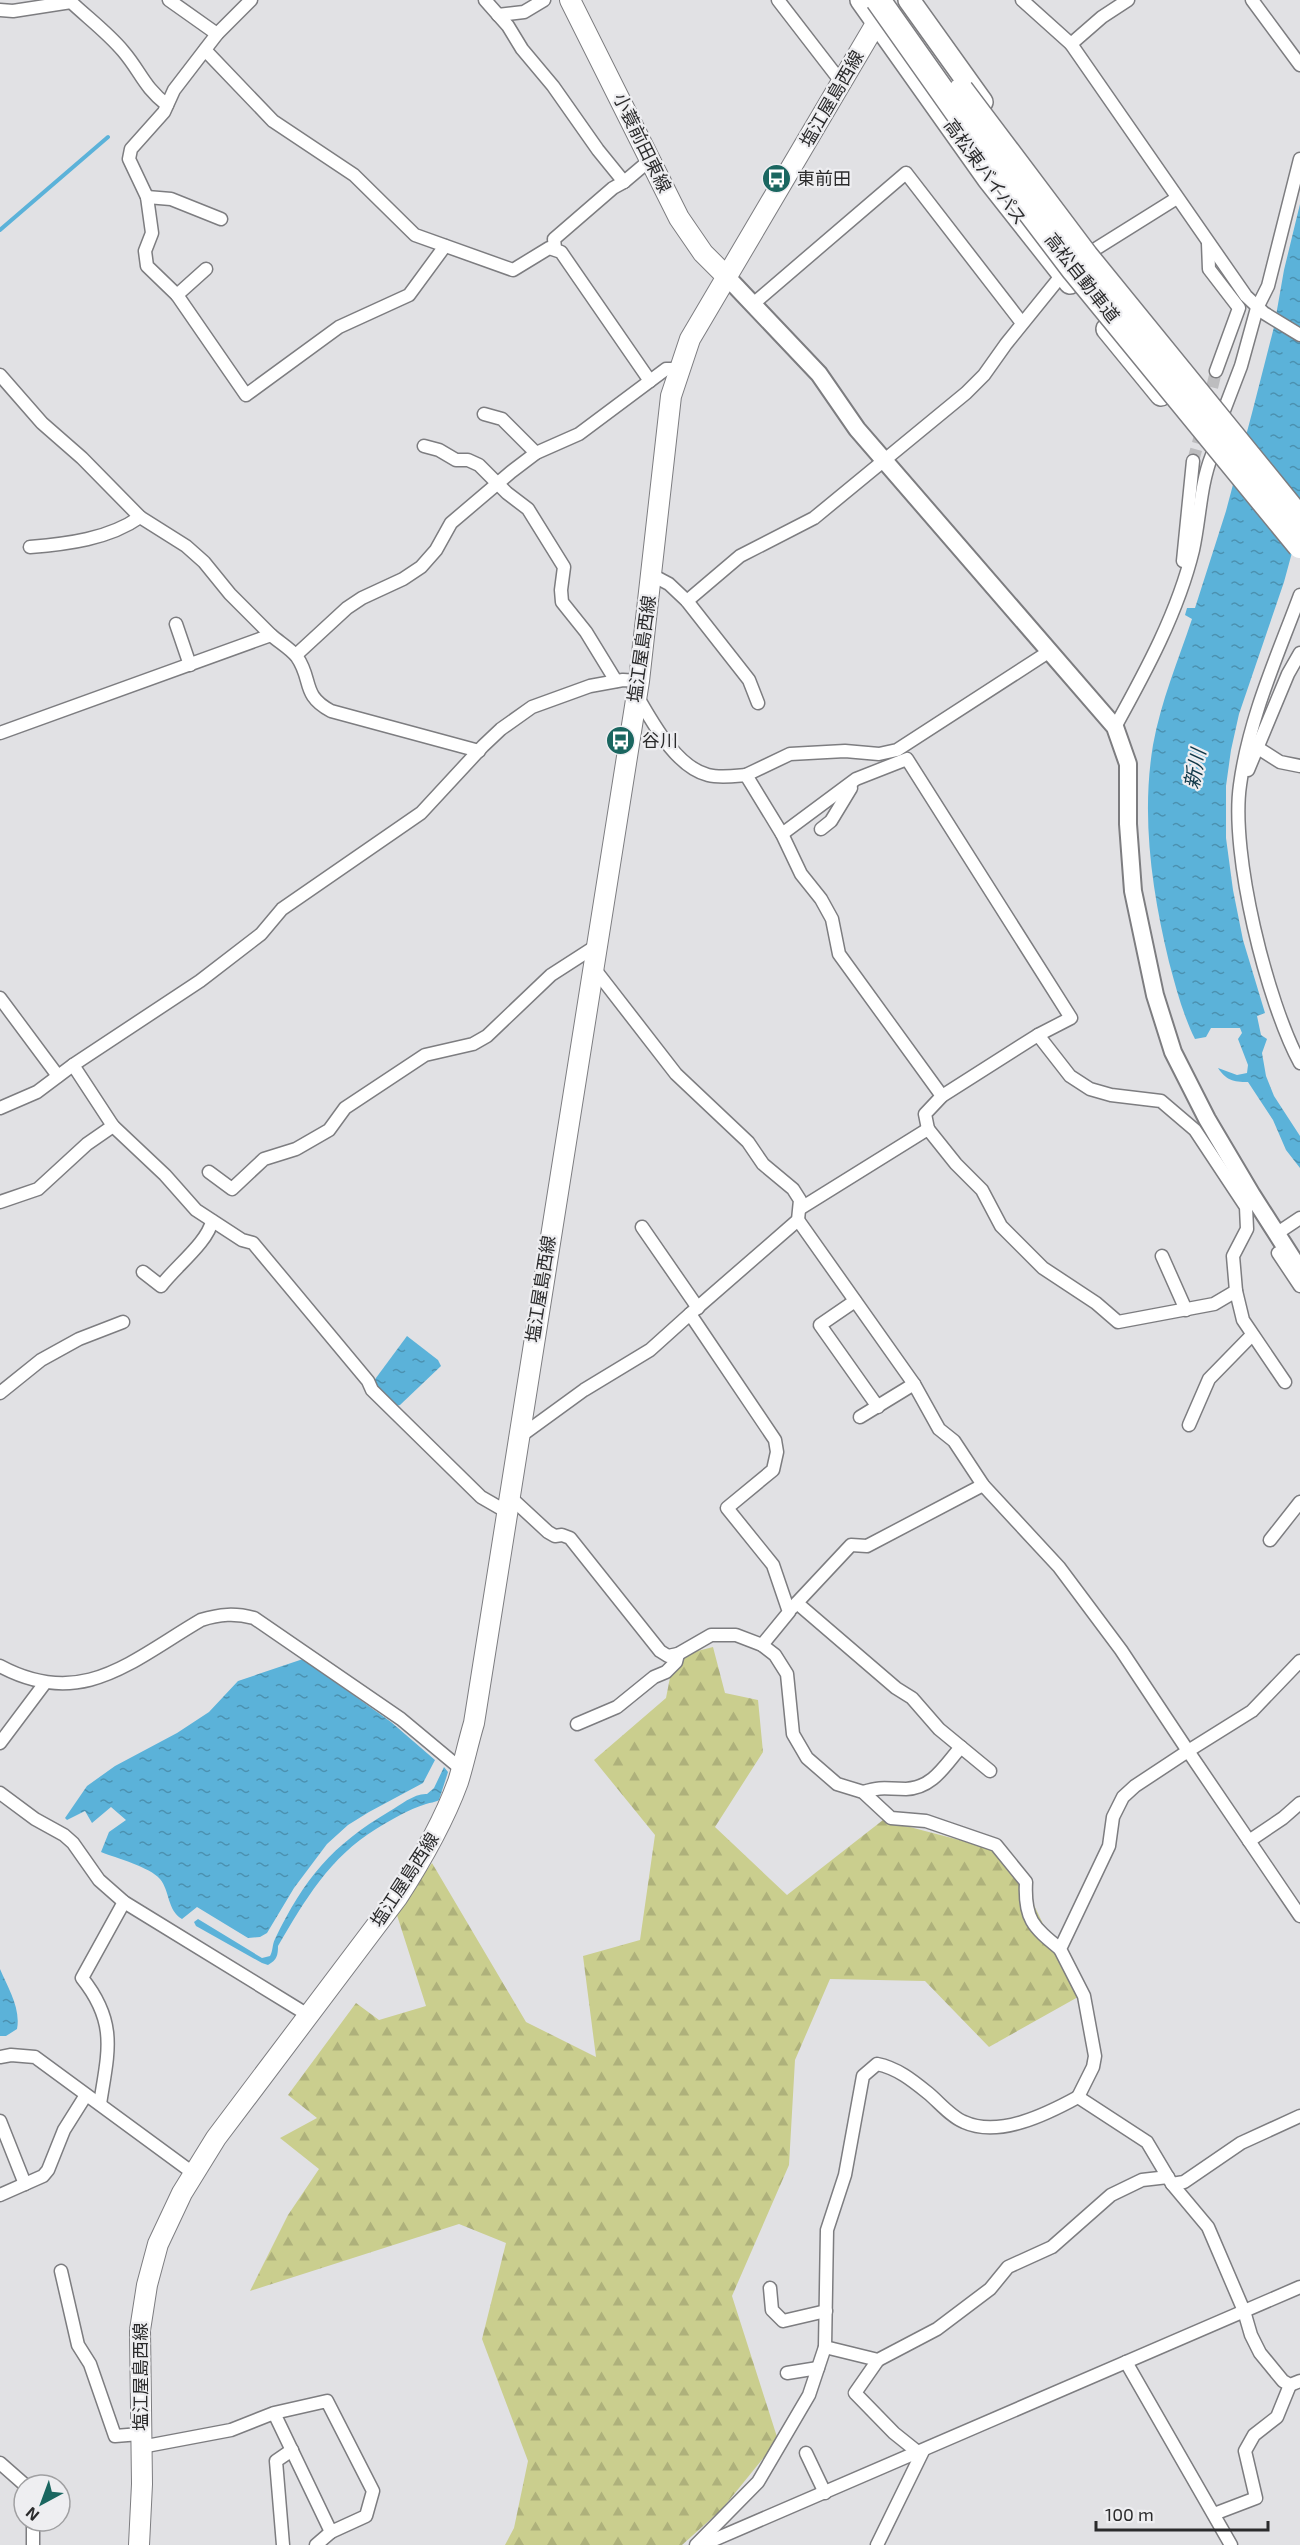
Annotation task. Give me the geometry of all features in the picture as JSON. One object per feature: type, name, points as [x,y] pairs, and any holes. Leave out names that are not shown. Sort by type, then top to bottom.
[{"type":"highway","name":"高松東バイパス","points":[[861,0],[878,11],[988,179],[1208,459],[1299,555]]},
{"type":"highway","name":"高松自動車道","points":[[897,0],[1012,160],[1086,256],[1300,519]]},
{"type":"highway","points":[[909,0],[1091,250],[1167,348],[1300,504]]},
{"type":"highway","name":"高松自動車道","points":[[878,11],[1074,270],[1299,555]]},
{"type":"main road","name":"小蓑前田東線","points":[[570,0],[688,234],[727,277]]},
{"type":"main road","name":"塩江屋島西線","points":[[139,2545],[142,2484],[139,2344],[147,2285],[158,2244],[193,2173],[216,2138],[397,1898],[419,1864],[440,1826],[461,1769],[474,1723],[593,967],[630,686],[652,575],[671,396],[690,339],[842,83],[878,11],[891,0]]},
{"type":"street","points":[[169,0],[217,34]]},
{"type":"street","points":[[251,0],[217,34],[174,90],[164,112],[130,154],[147,197],[152,233],[145,251],[147,266],[177,295],[246,395],[339,327],[409,295],[442,252]]},
{"type":"street","points":[[485,0],[553,86],[598,150],[624,182]]},
{"type":"street","points":[[498,15],[524,12],[544,0]]},
{"type":"street","points":[[778,0],[842,83]]},
{"type":"street","points":[[1022,0],[1071,44],[1246,296],[1261,310],[1300,335]]},
{"type":"street","points":[[1071,44],[1102,17],[1128,0]]},
{"type":"street","points":[[1252,0],[1300,65]]},
{"type":"street","points":[[0,10],[71,2],[118,45],[150,92],[167,105]]},
{"type":"street","points":[[205,50],[273,121],[354,175],[415,235],[442,252],[513,270],[549,248],[555,248],[561,252],[650,381]]},
{"type":"street","points":[[1227,418],[1241,366],[1268,286],[1300,159]]},
{"type":"street","points":[[555,248],[554,239],[613,188],[624,182],[650,160]]},
{"type":"street","points":[[753,304],[906,173],[1022,323]]},
{"type":"street","points":[[147,197],[171,199],[221,219]]},
{"type":"street","points":[[687,601],[740,556],[814,518],[978,381],[1062,273],[1091,250],[1177,198]]},
{"type":"street","points":[[1208,242],[1209,268],[1239,308],[1216,371]]},
{"type":"street","points":[[177,295],[206,269]]},
{"type":"street","points":[[727,277],[819,374],[857,429],[1115,727],[1128,764],[1128,824],[1133,891],[1161,1014],[1173,1052],[1207,1119],[1280,1231],[1300,1270]]},
{"type":"street","points":[[296,655],[347,608],[421,567],[436,550],[451,523],[536,453],[579,434],[666,369],[679,369]]},
{"type":"street","points":[[0,375],[42,423],[82,458],[140,517],[186,546],[204,562],[230,594],[271,635],[296,655],[304,669],[309,692],[321,706],[331,711],[479,751]]},
{"type":"street","points":[[484,414],[502,419],[536,453]]},
{"type":"street","points":[[424,446],[439,450],[456,460],[468,460],[479,465],[497,484],[528,509],[564,567],[562,602],[630,686],[666,744],[684,760],[707,775],[746,775],[790,754],[845,751],[879,754],[897,750]]},
{"type":"street","points":[[1115,727],[1148,668],[1182,585],[1192,550],[1208,459]]},
{"type":"street","points":[[1182,585],[1208,459]]},
{"type":"street","points":[[30,547],[55,545],[122,529],[140,517]]},
{"type":"street","points":[[652,575],[669,584],[687,601],[749,680],[758,703]]},
{"type":"street","points":[[1300,595],[1263,691],[1248,743],[1239,787],[1240,837],[1247,892],[1258,943],[1280,1014],[1300,1063]]},
{"type":"street","points":[[176,624],[190,665]]},
{"type":"street","points":[[0,733],[271,635]]},
{"type":"street","points":[[821,829],[831,821],[862,770],[897,750],[1050,651]]},
{"type":"street","points":[[1239,787],[1258,748],[1288,674],[1300,653]]},
{"type":"street","points":[[0,1107],[37,1092],[73,1065],[200,981],[261,934],[282,909],[421,813],[501,729],[532,707],[579,689],[630,686]]},
{"type":"street","points":[[1258,748],[1280,762],[1300,766]]},
{"type":"street","points":[[782,834],[856,779],[907,759],[1071,1018],[1038,1035],[942,1096],[925,1114],[928,1129],[956,1164],[982,1190],[1001,1226],[1043,1268],[1096,1303],[1118,1322],[1214,1304],[1236,1291]]},
{"type":"street","points":[[746,775],[782,834],[801,874],[821,899],[832,919],[839,954],[942,1096]]},
{"type":"street","points":[[209,1172],[232,1189],[264,1159],[296,1149],[329,1130],[345,1108],[424,1055],[473,1044],[487,1036],[551,975],[596,946]]},
{"type":"street","points":[[593,967],[676,1074],[748,1142],[763,1164],[793,1189],[800,1200],[799,1214],[855,1301],[914,1384],[939,1429],[954,1441],[983,1485],[1059,1567],[1121,1650],[1300,1916]]},
{"type":"street","points":[[0,998],[58,1076]]},
{"type":"street","points":[[1038,1035],[1070,1076],[1090,1089],[1111,1095],[1161,1101],[1195,1130],[1246,1207],[1247,1229],[1233,1256],[1236,1291],[1242,1320],[1285,1382]]},
{"type":"street","points":[[73,1065],[113,1126],[165,1174],[196,1210],[242,1240],[253,1243],[368,1381],[372,1390],[481,1497],[508,1504],[555,1536],[562,1535],[570,1538],[660,1652],[668,1656],[678,1654],[711,1635],[736,1635],[762,1645],[776,1655],[787,1674],[793,1734],[807,1758],[837,1784],[863,1792],[891,1818],[926,1821],[996,1845],[1026,1882],[1025,1903],[1035,1928],[1060,1949],[1084,1996],[1095,2056],[1093,2067],[1078,2097],[1052,2112],[1005,2126],[983,2127],[963,2122],[909,2077],[890,2066],[877,2064],[863,2076],[845,2175],[826,2230],[825,2347],[809,2396],[758,2482],[696,2545]]},
{"type":"street","points":[[0,1202],[38,1189],[87,1144],[113,1126]]},
{"type":"street","points":[[518,1438],[584,1390],[650,1350],[799,1214],[928,1129]]},
{"type":"street","points":[[1280,1231],[1300,1218]]},
{"type":"street","points":[[143,1272],[161,1286],[187,1255],[207,1237],[212,1221]]},
{"type":"street","points":[[642,1227],[774,1440],[777,1452],[773,1470],[727,1508],[772,1565],[793,1607],[912,1698],[939,1729],[990,1772]]},
{"type":"street","points":[[1278,1253],[1300,1286]]},
{"type":"street","points":[[1162,1256],[1186,1310]]},
{"type":"street","points":[[855,1301],[820,1325],[878,1407]]},
{"type":"street","points":[[0,1393],[50,1355],[79,1339],[123,1322]]},
{"type":"street","points":[[1189,1425],[1209,1379],[1252,1335]]},
{"type":"street","points":[[860,1417],[914,1384]]},
{"type":"street","points":[[762,1645],[793,1607],[851,1545],[867,1546],[983,1485]]},
{"type":"street","points":[[1270,1540],[1300,1502]]},
{"type":"street","points":[[0,1666],[15,1674],[45,1683],[71,1685],[103,1677],[201,1620],[217,1615],[236,1614],[254,1618],[401,1719],[461,1769]]},
{"type":"street","points":[[577,1724],[616,1707],[654,1677],[666,1672],[676,1662],[678,1654]]},
{"type":"street","points":[[1060,1949],[1109,1846],[1113,1817],[1124,1797],[1135,1786],[1252,1711],[1300,1661]]},
{"type":"street","points":[[0,1743],[45,1683]]},
{"type":"street","points":[[863,1792],[884,1786],[905,1789],[931,1782],[961,1746]]},
{"type":"street","points":[[0,1793],[35,1819],[64,1835],[73,1843],[99,1880],[124,1902],[308,2015]]},
{"type":"street","points":[[1249,1841],[1283,1818],[1300,1803]]},
{"type":"street","points":[[100,2104],[109,2040],[100,2004],[82,1978],[124,1902]]},
{"type":"street","points":[[0,2057],[11,2055],[35,2058],[193,2173]]},
{"type":"street","points":[[0,2195],[43,2176],[48,2170],[67,2124],[86,2095]]},
{"type":"street","points":[[1078,2097],[1147,2142],[1170,2181],[1208,2227],[1260,2353],[1283,2381],[1295,2383],[1277,2417],[1254,2435],[1245,2451],[1256,2498],[1214,2514]]},
{"type":"street","points":[[921,2452],[894,2433],[855,2393],[878,2360],[937,2329],[990,2289],[1008,2267],[1052,2247],[1111,2195],[1142,2180],[1184,2182],[1241,2143],[1300,2116]]},
{"type":"street","points":[[0,2121],[26,2184]]},
{"type":"street","points":[[61,2271],[78,2345],[90,2364],[115,2436],[141,2440],[231,2430],[274,2413],[327,2401],[373,2491],[366,2516],[331,2532],[316,2545]]},
{"type":"street","points":[[702,2545],[1300,2287]]},
{"type":"street","points":[[770,2288],[772,2310],[783,2321],[826,2311]]},
{"type":"street","points":[[825,2347],[878,2360]]},
{"type":"street","points":[[1126,2362],[1231,2545]]},
{"type":"street","points":[[787,2373],[818,2368]]},
{"type":"street","points":[[274,2413],[331,2532]]},
{"type":"street","points":[[283,2545],[276,2461],[292,2450]]},
{"type":"street","points":[[877,2545],[921,2452]]},
{"type":"street","points":[[806,2453],[825,2493]]},
{"type":"street","points":[[0,2463],[12,2473]]},
{"type":"green space","points":[[713,1647],[725,1693],[758,1700],[763,1752],[715,1827],[787,1895],[883,1820],[1009,1853],[1078,1997],[989,2047],[925,1981],[830,1979],[795,2060],[789,2165],[732,2296],[778,2440],[722,2509],[682,2545],[505,2545],[514,2528],[528,2461],[482,2339],[506,2243],[459,2224],[250,2291],[288,2215],[319,2169],[280,2138],[317,2118],[288,2095],[356,2003],[379,2020],[426,2006],[396,1912],[432,1863],[526,2022],[596,2057],[583,1956],[640,1940],[655,1835],[594,1760],[666,1698],[674,1657]]},
{"type":"water","name":"新川","points":[[1300,204],[1300,523],[1284,582],[1239,714],[1226,786],[1226,838],[1243,940],[1265,1013],[1257,1016],[1261,1035],[1267,1039],[1262,1053],[1266,1076],[1274,1096],[1300,1136],[1300,1168],[1286,1150],[1273,1120],[1248,1082],[1230,1080],[1218,1068],[1237,1075],[1247,1073],[1248,1065],[1238,1039],[1242,1033],[1240,1028],[1211,1028],[1206,1037],[1195,1039],[1187,1020],[1169,962],[1153,881],[1148,799],[1156,729],[1192,619],[1185,615],[1187,608],[1195,608],[1226,511],[1274,327],[1284,270]]},
{"type":"water","points":[[407,1336],[438,1360],[441,1366],[400,1405],[396,1406],[374,1387],[373,1382]]},
{"type":"water","points":[[303,1659],[391,1722],[435,1760],[423,1783],[348,1825],[327,1844],[294,1888],[267,1933],[260,1937],[248,1938],[197,1907],[182,1919],[171,1906],[160,1879],[141,1867],[101,1852],[109,1832],[126,1820],[111,1807],[92,1823],[85,1811],[67,1820],[65,1818],[87,1786],[115,1766],[177,1733],[209,1712],[238,1681]]},
{"type":"water","points":[[444,1767],[448,1772],[439,1800],[400,1815],[360,1840],[345,1853],[320,1881],[298,1912],[278,1946],[276,1957],[268,1965],[196,1926],[194,1922],[198,1919],[262,1958],[270,1956],[274,1941],[297,1898],[322,1865],[352,1837],[370,1824],[408,1800],[427,1794],[434,1788]]},
{"type":"water","points":[[0,1969],[13,1998],[18,2021],[17,2029],[6,2036],[0,2036]]},
{"type":"waterway","points":[[0,230],[108,137]]},
{"type":"tunnel","points":[[1208,405],[1216,371]]},
{"type":"tunnel","points":[[1193,461],[1203,425]]},
{"type":"place","name":"東前田","points":[[776,179]]},
{"type":"place","name":"谷川","points":[[621,741]]}]
